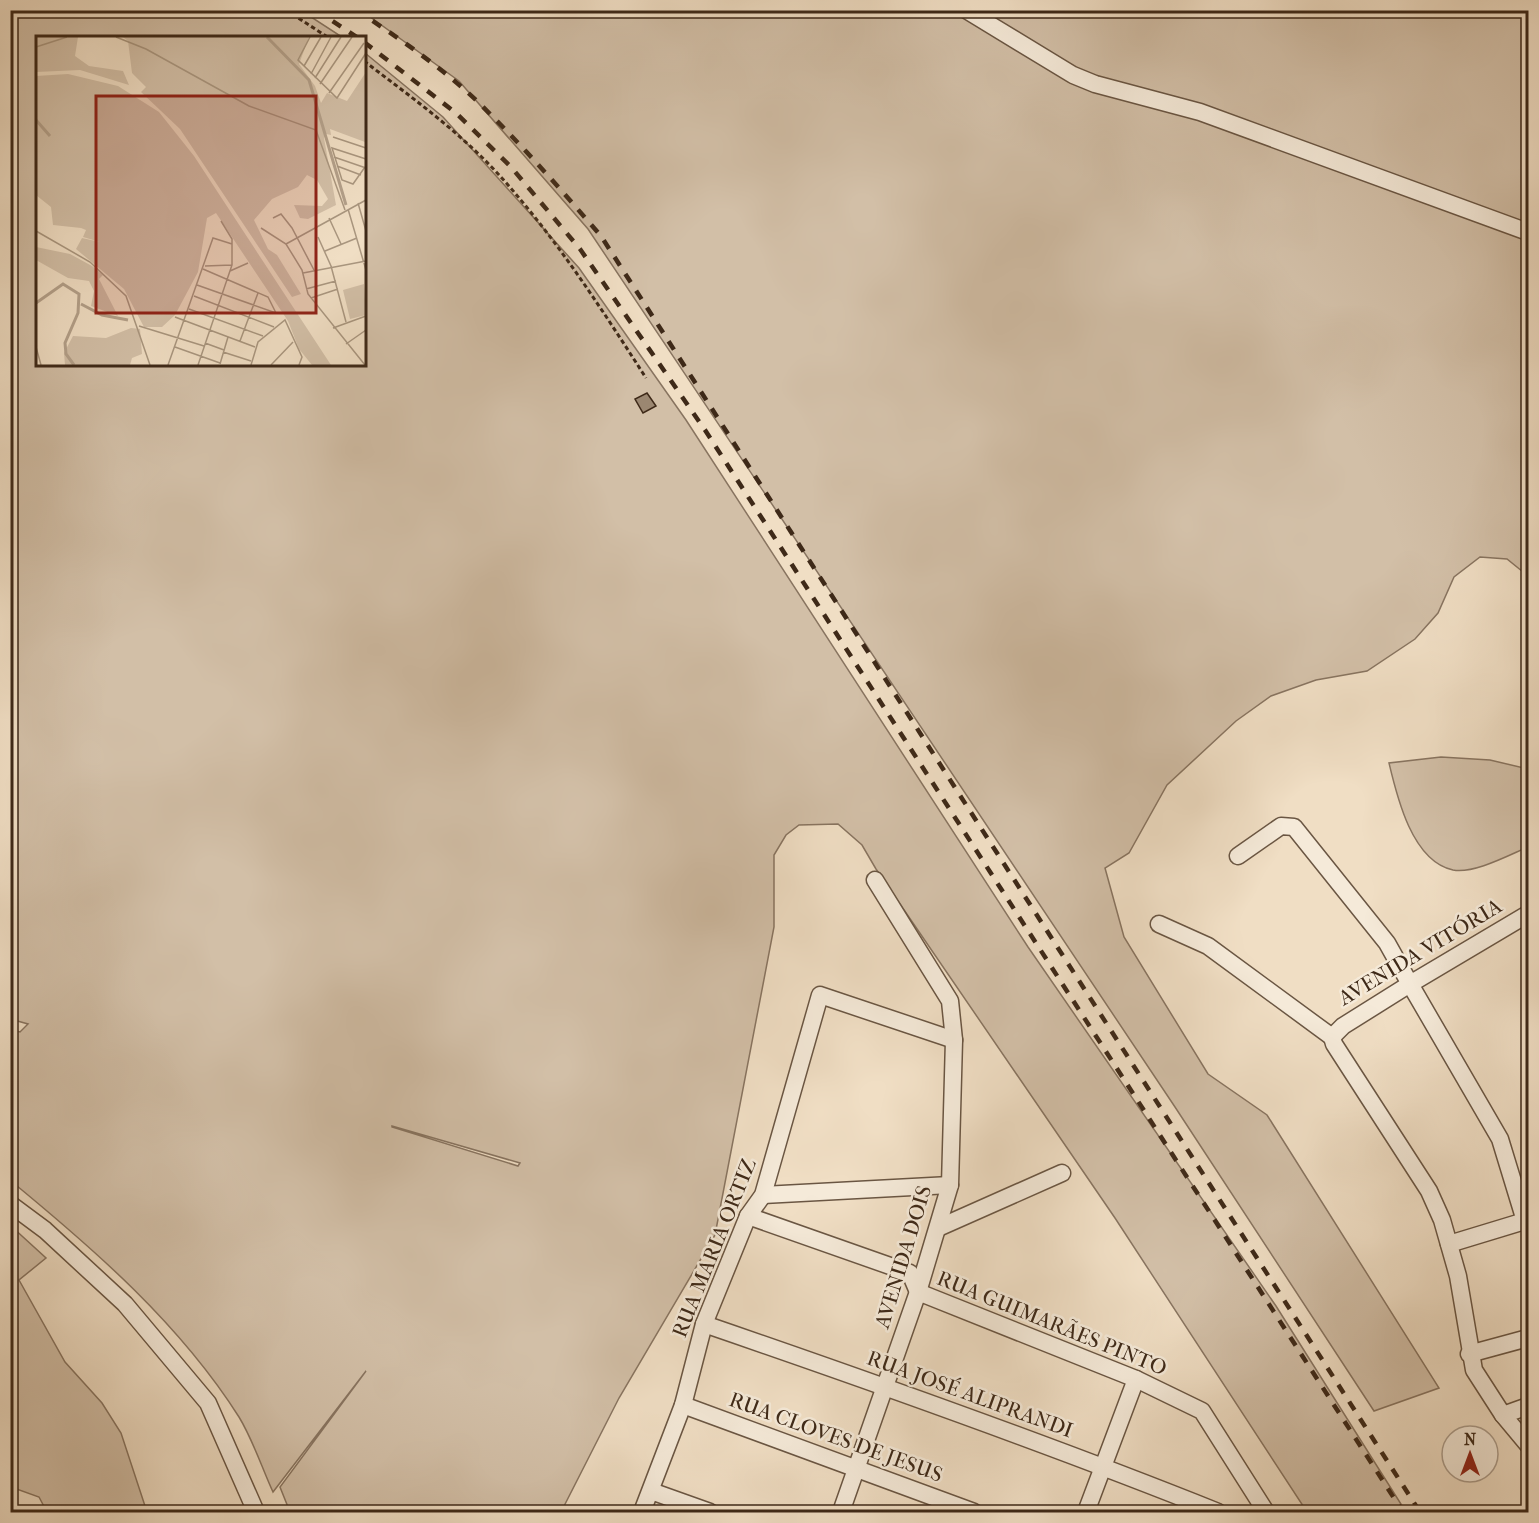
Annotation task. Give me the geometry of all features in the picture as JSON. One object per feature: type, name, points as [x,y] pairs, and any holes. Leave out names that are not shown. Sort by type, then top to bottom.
[{"type":"street","points":[[966,10],[1072,75],[1095,84],[1209,116],[1528,232]]},
{"type":"street","points":[[1238,856],[1281,826],[1294,826],[1387,943],[1500,1139],[1527,1221],[1449,1244]]},
{"type":"street","name":"AVENIDA DOIS","points":[[841,1512],[918,1292],[950,1185],[954,1040],[950,1001],[875,880]]},
{"type":"street","name":"AVENIDA VITÓRIA","points":[[1528,914],[1343,1026],[1332,1037],[1334,1044],[1429,1191],[1449,1244],[1458,1276],[1470,1354],[1478,1378],[1503,1415],[1528,1445]]},
{"type":"street","points":[[1159,924],[1208,945],[1332,1037]]},
{"type":"street","name":"RUA MARIA ORTIZ","points":[[642,1512],[683,1405],[704,1324],[748,1216],[763,1195],[820,995],[954,1040]]},
{"type":"street","points":[[938,1228],[1062,1173]]},
{"type":"street","points":[[763,1195],[950,1185]]},
{"type":"street","points":[[10,1204],[45,1230],[124,1304],[208,1403],[256,1512]]},
{"type":"street","name":"RUA GUIMARÃES PINTO","points":[[748,1216],[910,1273],[918,1292],[1136,1379],[1202,1411],[1266,1512]]},
{"type":"street","name":"RUA JOSÉ ALIPRANDI","points":[[704,1324],[885,1386],[1103,1466],[1218,1512]]},
{"type":"street","points":[[1470,1354],[1528,1338]]},
{"type":"street","points":[[1086,1512],[1136,1379]]},
{"type":"street","name":"RUA CLOVES DE JESUS","points":[[683,1405],[974,1512]]},
{"type":"street","points":[[1503,1415],[1528,1406]]},
{"type":"street","points":[[651,1491],[710,1512]]},
{"type":"path","points":[[286,10],[326,36]]},
{"type":"path","points":[[366,63],[435,115],[499,175],[562,252],[646,378]]},
{"type":"shaded area","points":[[11,11],[302,11],[340,36],[36,36],[36,366],[366,366],[366,54],[443,117],[579,268],[686,420],[1028,947],[1276,1306],[1406,1512],[1307,1512],[1115,1218],[876,869],[862,845],[838,824],[799,825],[786,835],[774,855],[774,927],[715,1235],[619,1398],[561,1512],[290,1512],[280,1487],[366,1371],[273,1492],[239,1417],[216,1383],[190,1351],[163,1320],[104,1261],[11,1181],[10,1029],[20,1032],[28,1024],[10,1019]],"holes":[[[392,1126],[520,1163],[518,1166]]]},
{"type":"shaded area","points":[[362,11],[1528,11],[1528,576],[1507,559],[1480,557],[1454,577],[1438,613],[1415,639],[1367,671],[1316,680],[1271,696],[1236,721],[1167,785],[1129,853],[1105,868],[1124,937],[1208,1074],[1267,1115],[1439,1388],[1374,1411],[1175,1107],[588,229],[459,81]]},
{"type":"shaded area","points":[[1441,757],[1490,760],[1528,769],[1528,847],[1491,863],[1461,870],[1453,870],[1439,864],[1427,854],[1409,826],[1389,763]]},
{"type":"shaded area","points":[[11,1226],[46,1258],[19,1280],[65,1362],[102,1403],[121,1433],[147,1512],[47,1512],[39,1497],[11,1487]]},
{"type":"building","points":[[647,393],[656,406],[643,413],[635,399]]},
{"type":"railway","points":[[316,10],[355,36]]},
{"type":"railway","points":[[356,10],[421,54],[466,91],[527,152],[601,236],[1420,1512]]},
{"type":"railway","points":[[366,44],[456,113],[511,167],[580,249],[705,430],[1403,1512]]}]
